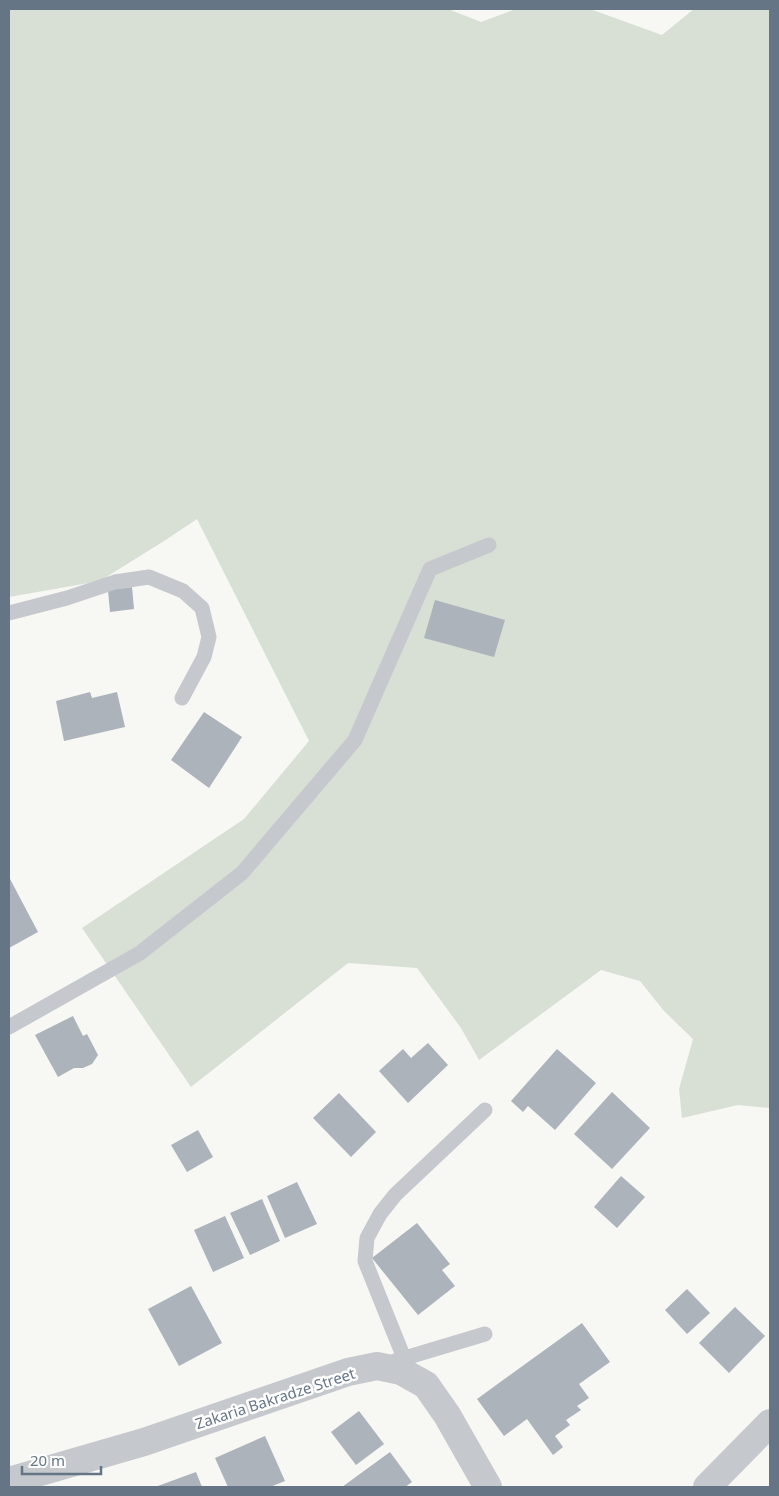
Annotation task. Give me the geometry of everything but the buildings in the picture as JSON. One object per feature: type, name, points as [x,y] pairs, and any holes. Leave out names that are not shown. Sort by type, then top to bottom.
[{"type":"street","name":"Zakaria Bakradze Street","points":[[9,1480],[144,1442],[348,1372],[377,1366],[401,1371],[426,1385],[447,1415],[488,1487]]},
{"type":"street","points":[[706,1487],[770,1423]]},
{"type":"lane","points":[[9,1027],[140,953],[242,873],[355,740],[430,569],[489,545]]},
{"type":"lane","points":[[9,613],[67,598],[115,582],[140,578],[148,577],[183,591],[202,608],[209,637],[204,657],[182,698]]},
{"type":"lane","points":[[404,1358],[365,1261],[367,1238],[380,1214],[395,1195],[485,1110]]},
{"type":"lane","points":[[377,1366],[485,1334]]},
{"type":"shaded area","points":[[9,9],[448,9],[481,22],[516,9],[590,9],[662,35],[694,9],[770,9],[770,1108],[738,1105],[682,1118],[679,1089],[693,1039],[664,1011],[640,981],[601,970],[479,1060],[461,1028],[417,968],[348,963],[191,1087],[82,928],[244,819],[309,741],[197,519],[100,581],[9,597]]}]
